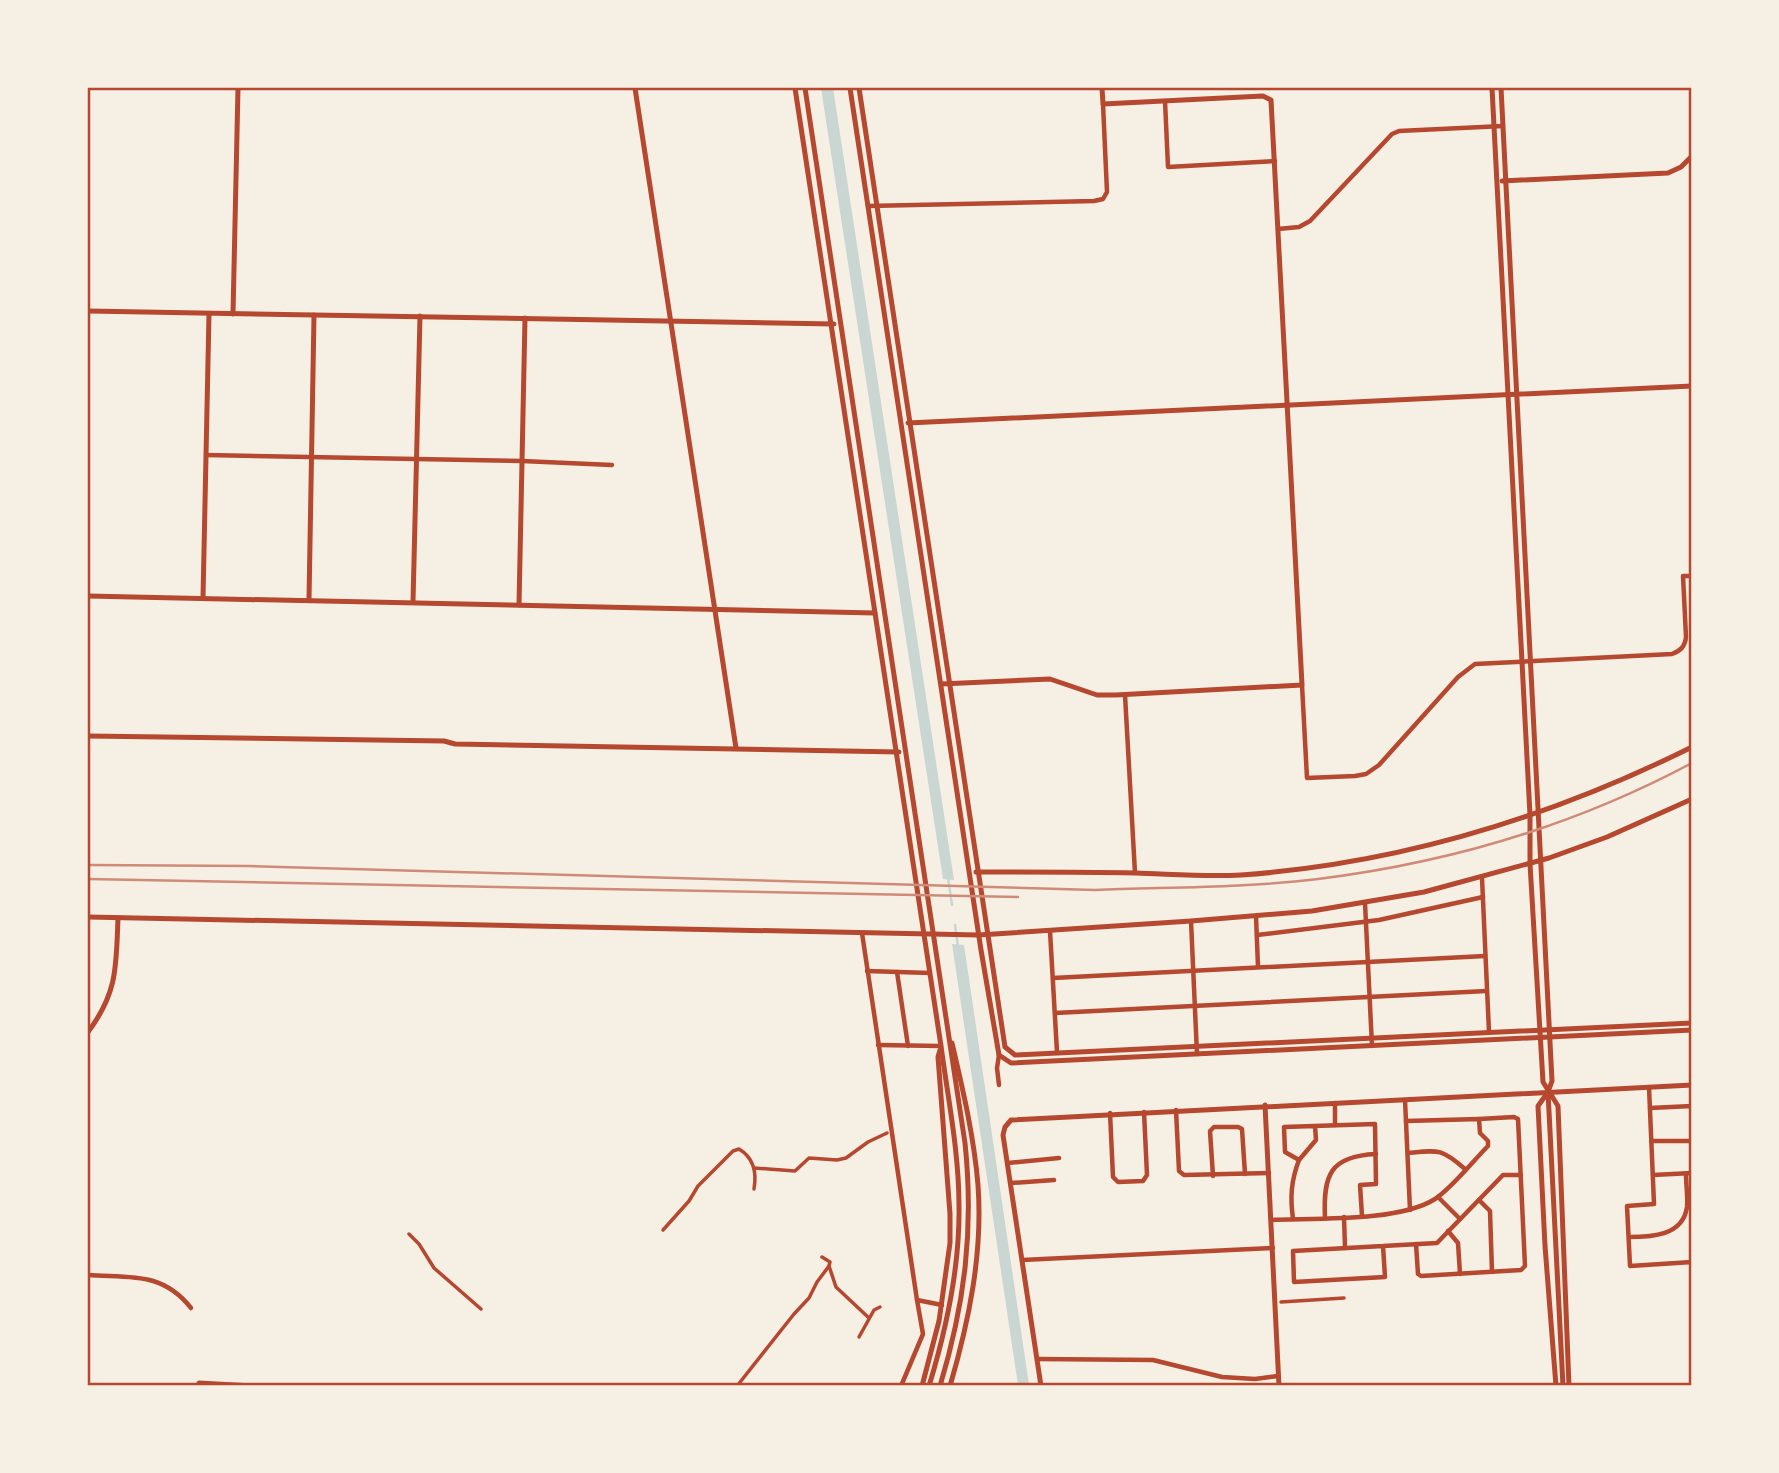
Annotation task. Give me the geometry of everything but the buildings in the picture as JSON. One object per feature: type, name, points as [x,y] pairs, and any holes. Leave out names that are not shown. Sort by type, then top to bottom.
[{"type":"street","points":[[233,314],[238,88]]},
{"type":"street","points":[[635,88],[736,748]]},
{"type":"street","points":[[795,88],[941,1046],[956,1162],[959,1230],[955,1275],[947,1320],[929,1385]]},
{"type":"street","points":[[805,88],[965,1143],[969,1218],[967,1258],[961,1300],[940,1385]]},
{"type":"street","points":[[850,88],[999,1055],[999,1085]]},
{"type":"street","points":[[859,88],[1005,1046],[1015,1055],[1692,1023]]},
{"type":"street","points":[[868,206],[1103,199],[1107,192],[1102,88]]},
{"type":"street","points":[[1492,88],[1530,816],[1530,864],[1543,1082],[1558,1106],[1569,1385]]},
{"type":"street","points":[[1501,88],[1550,1029],[1552,1081],[1538,1107],[1556,1385]]},
{"type":"street","points":[[1103,104],[1267,96],[1272,104],[1307,778],[1366,774],[1379,765],[1466,669],[1475,664],[1678,652],[1686,638],[1683,576],[1692,576]]},
{"type":"street","points":[[1164,101],[1168,167],[1275,162]]},
{"type":"street","points":[[1278,229],[1299,227],[1310,221],[1392,134],[1399,131],[1503,126]]},
{"type":"street","points":[[1497,181],[1668,173],[1681,167],[1692,156]]},
{"type":"street","points":[[88,311],[841,323]]},
{"type":"street","points":[[203,598],[209,313]]},
{"type":"street","points":[[309,600],[314,315]]},
{"type":"street","points":[[413,602],[420,316]]},
{"type":"street","points":[[519,605],[525,318]]},
{"type":"street","points":[[901,423],[1692,386]]},
{"type":"street","points":[[206,455],[612,465]]},
{"type":"street","points":[[88,596],[885,613]]},
{"type":"street","points":[[941,684],[1050,679],[1097,695],[1302,685]]},
{"type":"street","points":[[1125,695],[1135,873]]},
{"type":"street","points":[[88,736],[906,752]]},
{"type":"street","points":[[970,872],[1239,875],[1372,859],[1477,833],[1530,816],[1638,774],[1692,747]]},
{"type":"street","points":[[88,918],[934,935],[979,935],[1191,921],[1312,911],[1424,892],[1482,878],[1607,837],[1692,799]]},
{"type":"street","points":[[1482,878],[1489,1032]]},
{"type":"street","points":[[1257,935],[1365,922],[1483,897]]},
{"type":"street","points":[[1365,903],[1372,1046]]},
{"type":"street","points":[[1256,916],[1258,967]]},
{"type":"street","points":[[88,1032],[103,1010],[114,984],[118,918]]},
{"type":"street","points":[[1191,921],[1197,1054]]},
{"type":"street","points":[[1050,931],[1057,1052]]},
{"type":"street","points":[[862,933],[923,1334],[901,1385]]},
{"type":"street","points":[[1053,978],[1485,956]]},
{"type":"street","points":[[867,971],[930,973]]},
{"type":"street","points":[[897,972],[908,1046]]},
{"type":"street","points":[[1055,1013],[1486,991]]},
{"type":"street","points":[[999,1055],[1011,1063],[1692,1030]]},
{"type":"street","points":[[947,1034],[952,1040],[965,1099],[978,1189],[973,1289],[965,1334],[950,1385]]},
{"type":"street","points":[[878,1045],[941,1046]]},
{"type":"street","points":[[922,1385],[942,1305],[950,1243],[943,1096],[938,1057],[941,1046]]},
{"type":"street","points":[[1041,1385],[1003,1131],[1011,1119],[1692,1085]]},
{"type":"street","points":[[1649,1087],[1654,1204],[1627,1206],[1630,1266],[1692,1262]]},
{"type":"street","points":[[1548,1092],[1563,1385]]},
{"type":"street","points":[[1405,1099],[1410,1210]]},
{"type":"street","points":[[1335,1102],[1335,1125]]},
{"type":"street","points":[[1265,1105],[1279,1385]]},
{"type":"street","points":[[1650,1108],[1692,1106]]},
{"type":"street","points":[[1176,1110],[1179,1171],[1184,1175],[1269,1173]]},
{"type":"street","points":[[1110,1113],[1113,1177],[1118,1182],[1143,1181],[1147,1175],[1144,1111]]},
{"type":"street","points":[[1406,1121],[1514,1116],[1518,1119],[1525,1266],[1521,1270],[1421,1276],[1418,1274],[1416,1244]]},
{"type":"street","points":[[1271,1220],[1391,1214],[1410,1210],[1438,1197],[1488,1146],[1488,1140],[1480,1133],[1479,1119]]},
{"type":"street","points":[[1299,1160],[1285,1152],[1284,1127],[1375,1124],[1376,1184],[1360,1185],[1362,1216]]},
{"type":"street","points":[[1293,1219],[1290,1195],[1293,1177],[1299,1160],[1316,1140],[1315,1126]]},
{"type":"street","points":[[1213,1176],[1210,1131],[1214,1127],[1242,1129],[1245,1174]]},
{"type":"street","points":[[754,1168],[795,1171],[809,1158],[846,1158],[868,1142],[887,1133]]},
{"type":"street","points":[[1651,1141],[1692,1141]]},
{"type":"street","points":[[663,1230],[689,1202],[698,1186],[733,1151],[739,1149],[748,1154],[754,1168],[754,1189]]},
{"type":"street","points":[[1408,1153],[1446,1153],[1465,1169]]},
{"type":"street","points":[[1325,1218],[1324,1192],[1330,1172],[1343,1159],[1376,1154]]},
{"type":"street","points":[[1007,1163],[1059,1158]]},
{"type":"street","points":[[1629,1237],[1663,1235],[1679,1224],[1687,1210],[1689,1174],[1653,1175]]},
{"type":"street","points":[[1383,1246],[1385,1278],[1294,1282],[1293,1251],[1416,1244],[1437,1243],[1503,1175],[1521,1175]]},
{"type":"street","points":[[1011,1183],[1054,1180]]},
{"type":"street","points":[[1438,1197],[1460,1219]]},
{"type":"street","points":[[1479,1200],[1490,1211],[1492,1272]]},
{"type":"street","points":[[1344,1217],[1345,1248]]},
{"type":"street","points":[[1448,1231],[1458,1243],[1460,1274]]},
{"type":"street","points":[[409,1234],[419,1244],[434,1268],[481,1309]]},
{"type":"street","points":[[1022,1260],[1273,1248]]},
{"type":"street","points":[[822,1256],[830,1262],[835,1287],[869,1318]]},
{"type":"street","points":[[737,1385],[793,1314],[809,1298],[829,1266]]},
{"type":"street","points":[[88,1275],[159,1282],[176,1290],[191,1308]]},
{"type":"street","points":[[1281,1302],[1345,1298]]},
{"type":"street","points":[[917,1300],[942,1305]]},
{"type":"street","points":[[859,1337],[866,1329],[869,1318],[880,1307]]},
{"type":"street","points":[[1037,1359],[1153,1360],[1222,1377],[1255,1379],[1278,1376]]},
{"type":"street","points":[[198,1385],[253,1385]]},
{"type":"shaded area","points":[[821,88],[833,88],[954,880],[943,879]]},
{"type":"shaded area","points":[[952,944],[964,945],[1029,1385],[1018,1385]]},
{"type":"waterway","points":[[948,877],[952,905]]},
{"type":"waterway","points":[[955,925],[958,946]]},
{"type":"railway","points":[[88,865],[249,866],[1095,890],[1262,884],[1366,872],[1462,852],[1557,823],[1603,805],[1692,763]]},
{"type":"railway","points":[[88,879],[1018,897]]}]
